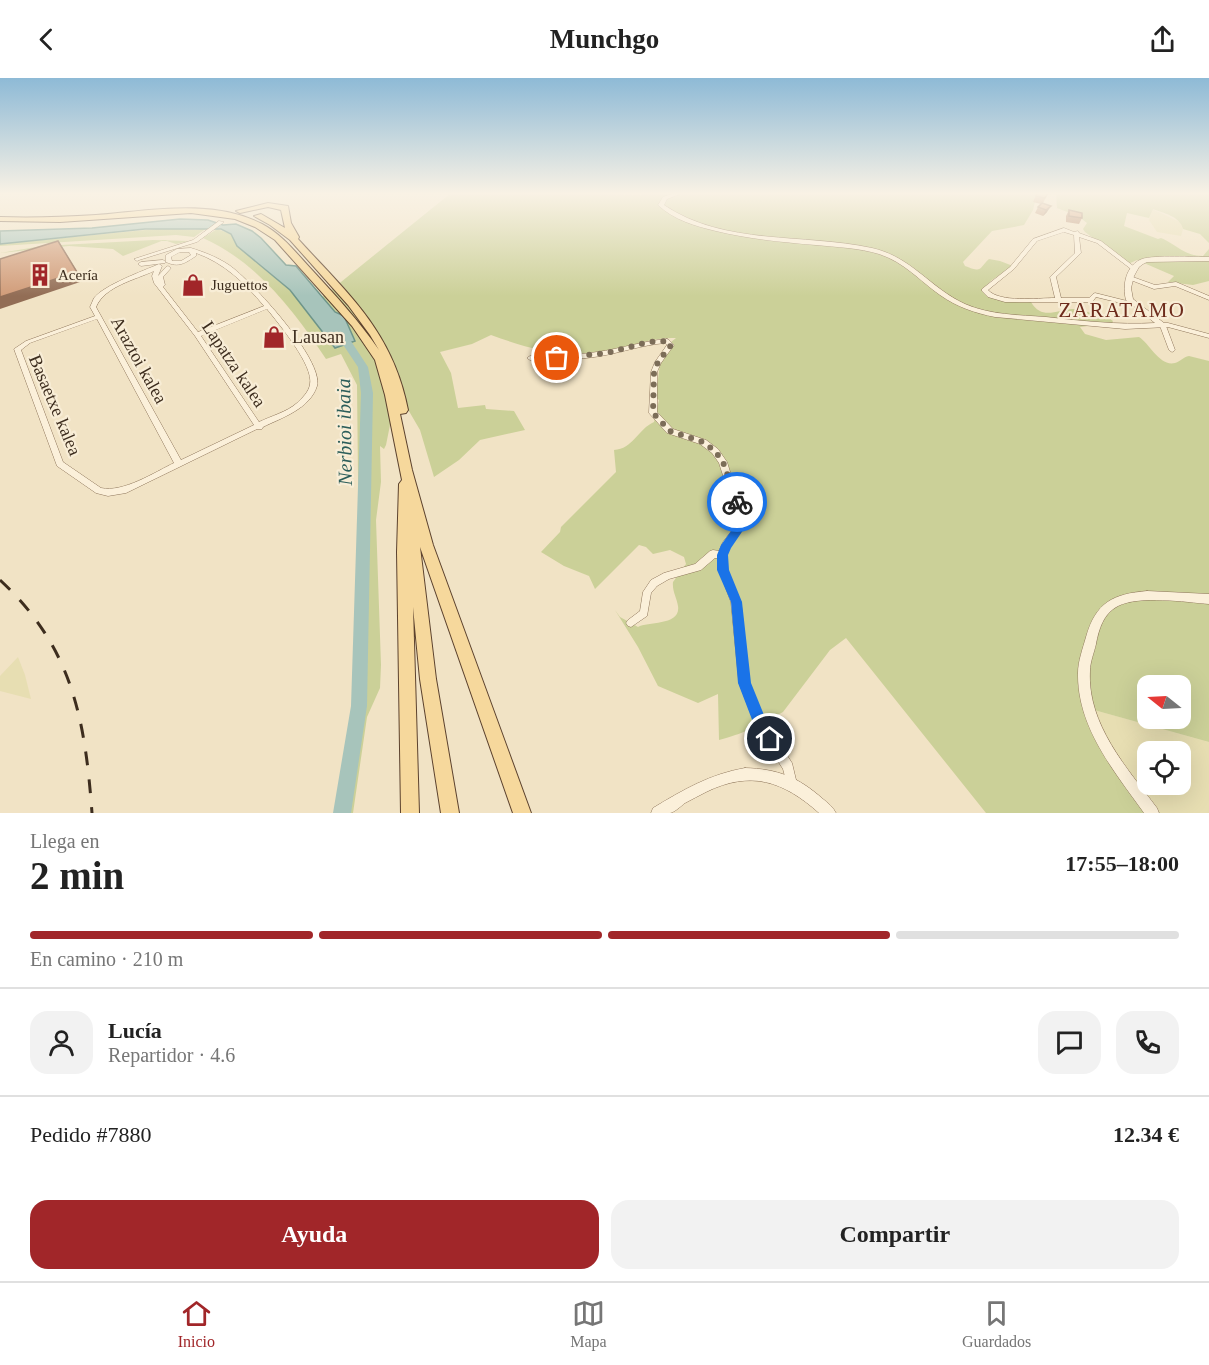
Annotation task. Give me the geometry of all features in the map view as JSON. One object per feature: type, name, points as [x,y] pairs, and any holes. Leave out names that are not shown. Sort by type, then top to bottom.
[{"type":"main road","points":[[251,227],[300,264]]},
{"type":"main road","points":[[263,227],[272,233],[356,324],[380,360],[391,395],[405,470],[428,679],[450,813]]},
{"type":"main road","points":[[279,227],[298,244],[367,321],[384,347],[399,393],[405,434],[404,552],[410,813]]},
{"type":"main road","points":[[289,227],[298,244]]},
{"type":"main road","points":[[405,470],[426,545],[522,813]]},
{"type":"street","points":[[163,289],[160,277],[168,256],[215,227]]},
{"type":"street","points":[[712,227],[747,236],[818,242],[881,252],[910,266],[945,295],[974,311],[1125,327],[1164,326],[1209,336]]},
{"type":"street","points":[[1133,268],[1099,242],[1076,232],[1064,230],[1035,240],[1016,264],[985,287],[985,292],[996,299],[1005,300],[1091,300],[1095,295],[1133,304],[1164,326],[1172,350]]},
{"type":"street","points":[[1058,300],[1053,277],[1078,253],[1076,232]]},
{"type":"street","points":[[190,260],[194,255],[192,242]]},
{"type":"street","points":[[192,242],[139,261],[164,264],[204,258],[215,260]]},
{"type":"street","points":[[175,252],[188,249],[207,254],[241,278],[267,307],[305,357],[312,369],[315,384],[311,393],[297,407],[179,464]]},
{"type":"street","points":[[1133,304],[1128,295],[1130,278],[1138,262],[1209,260]]},
{"type":"street","points":[[124,282],[156,272],[164,264]]},
{"type":"street","points":[[124,282],[164,264]]},
{"type":"street","points":[[124,282],[138,279],[157,282],[156,272]]},
{"type":"street","points":[[1130,278],[1154,287],[1176,284],[1209,298]]},
{"type":"street","name":"Araztoi kalea","points":[[124,282],[102,293],[93,307],[179,464]]},
{"type":"street","name":"Lapatza kalea","points":[[157,282],[197,335],[259,427]]},
{"type":"street","points":[[197,335],[267,307]]},
{"type":"street","name":"Basaetxe kalea","points":[[97,317],[28,342],[17,349],[60,464],[99,491],[108,493],[123,491],[179,464]]},
{"type":"street","points":[[530,358],[607,353],[648,342],[667,341],[671,345],[658,362],[654,372],[653,413],[670,431],[703,442],[715,451],[723,462],[733,494],[745,520],[726,545],[722,555],[723,570],[736,602],[744,683],[761,725],[788,767],[792,784]]},
{"type":"street","points":[[631,623],[644,613],[647,592],[654,583],[667,576],[698,567],[713,554],[722,555]]},
{"type":"street","points":[[1152,813],[1107,750],[1089,709],[1084,671],[1094,628],[1101,612],[1114,602],[1130,597],[1209,599]]},
{"type":"street","points":[[658,813],[707,783],[734,775],[764,774],[792,784],[819,803],[828,813]]},
{"type":"shaded area","points":[[1154,227],[1183,229],[1181,236],[1157,232]]},
{"type":"shaded area","points":[[18,657],[31,699],[0,691],[0,676]]},
{"type":"shaded area","points":[[1094,710],[1137,722],[1137,729],[1162,729],[1209,742],[1209,813],[1160,813],[1147,795],[1191,795],[1191,741],[1137,741],[1137,782],[1109,744]]},
{"type":"green space","points":[[409,227],[1012,227],[992,231],[963,262],[965,266],[975,269],[981,267],[989,259],[1013,266],[982,290],[1005,300],[1031,302],[1036,308],[1046,313],[1074,309],[1110,319],[1112,323],[1080,327],[1085,334],[1106,340],[1139,337],[1165,362],[1175,363],[1189,356],[1209,361],[1209,742],[1162,729],[1191,729],[1191,675],[1137,675],[1137,722],[1094,710],[1095,717],[1125,769],[1137,784],[1137,795],[1146,795],[1160,813],[986,813],[846,638],[830,650],[783,712],[764,719],[743,732],[719,740],[718,694],[698,703],[658,686],[615,610],[620,617],[638,627],[663,622],[674,617],[678,612],[678,606],[673,582],[686,564],[684,557],[670,550],[653,554],[646,547],[639,545],[595,589],[589,576],[564,566],[541,552],[560,532],[561,527],[616,472],[614,450],[631,443],[648,425],[654,422],[659,400],[656,398],[659,359],[665,347],[676,338],[652,340],[596,352],[565,353],[537,349],[491,335],[472,344],[440,352],[451,373],[458,408],[485,405],[486,409],[514,411],[525,430],[480,440],[459,460],[434,477],[420,430],[406,406],[393,410],[386,445],[384,449],[380,446],[381,482],[376,520],[380,688],[367,717],[353,813],[336,813],[360,658],[357,385],[341,354],[326,359],[301,323],[257,274],[222,248],[203,238],[217,229],[231,234],[237,246],[290,290],[338,349],[315,303]]},
{"type":"green space","points":[[1127,227],[1158,239],[1161,238],[1197,256],[1203,256],[1209,249],[1209,281],[1193,285],[1168,282],[1174,276],[1137,260],[1128,264],[1083,229]]},
{"type":"green space","points":[[1182,227],[1209,227],[1209,243],[1200,234]]},
{"type":"green space","points":[[166,228],[195,230],[207,228],[194,237],[176,235],[0,246],[0,244]]},
{"type":"green space","points":[[163,240],[123,256],[113,249],[69,246],[0,253],[42,246]]},
{"type":"green space","points":[[165,240],[189,241],[176,244]]},
{"type":"water","points":[[244,227],[261,238],[286,265],[296,266],[335,312],[344,316],[355,341],[335,348],[290,290],[237,246],[231,234],[221,229],[145,229],[0,244],[0,231]]},
{"type":"building","name":"Acería","points":[[58,241],[77,272],[0,297],[0,259]]},
{"type":"waterway","name":"Nerbioi ibaia","points":[[339,331],[363,367],[367,393],[359,706],[342,813]]},
{"type":"railway","points":[[0,580],[24,605],[44,631],[59,658],[79,715],[85,746],[92,813]]},
{"type":"way so far","points":[[557,358],[607,353],[648,342],[667,341],[671,345],[658,362],[654,372],[653,413],[662,426],[670,431],[703,442],[715,451],[723,462],[737,502]]},
{"type":"place","name":"Acería","points":[[40,275]]},
{"type":"place","name":"Juguettos","points":[[193,285]]},
{"type":"place","name":"Lausan","points":[[274,337]]},
{"type":"district","name":"ZARATAMO","points":[[1122,310]]},
{"type":"route","points":[[737,502],[745,520],[726,545],[722,555],[723,570],[736,602],[744,683],[761,725],[770,739]]}]
